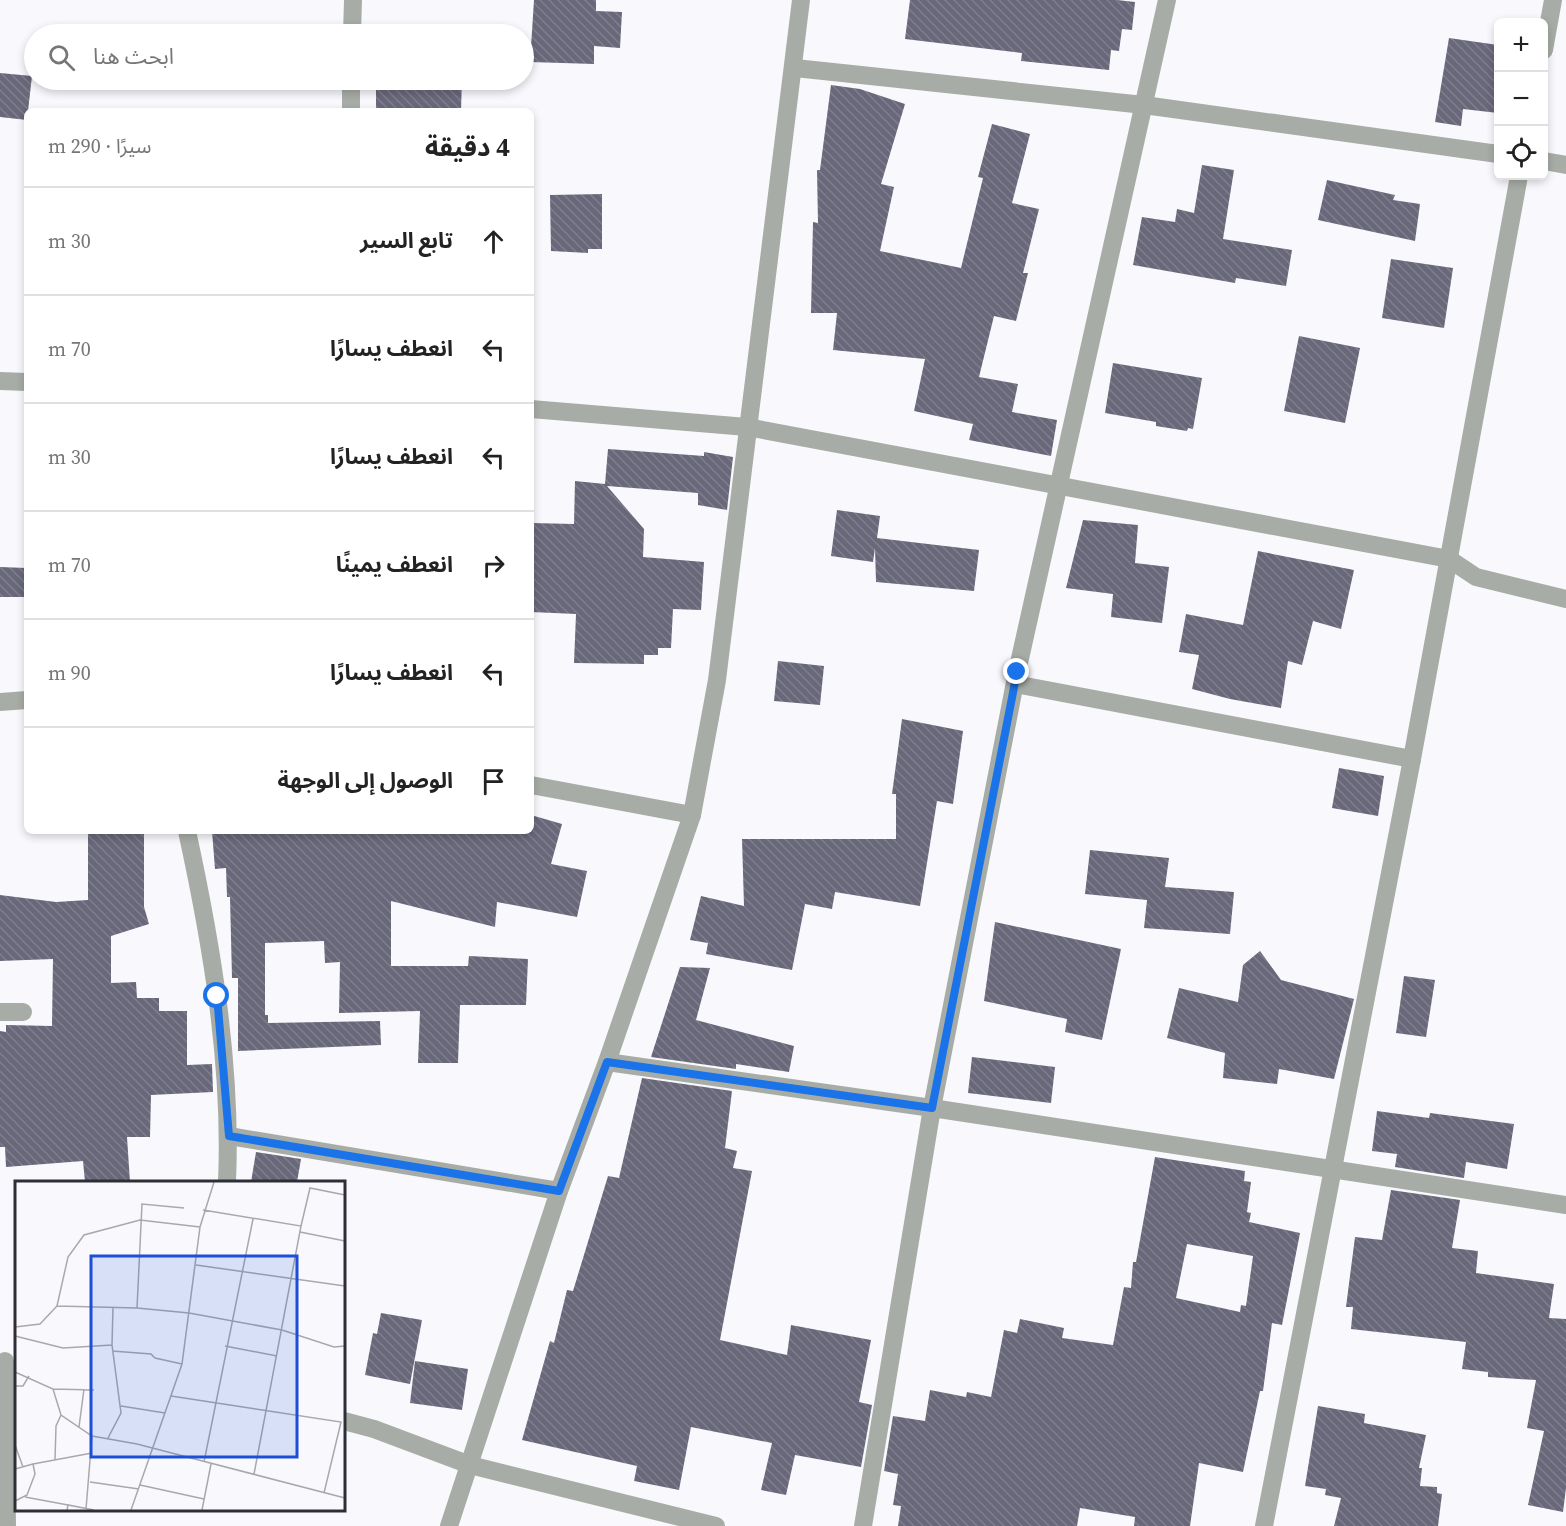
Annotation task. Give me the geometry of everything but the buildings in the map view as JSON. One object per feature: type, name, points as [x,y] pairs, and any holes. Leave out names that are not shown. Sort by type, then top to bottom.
[{"type":"street","points":[[352,0],[352,24]]},
{"type":"street","points":[[449,1526],[559,1191],[607,1062],[692,815],[717,680],[747,427],[795,68],[801,0]]},
{"type":"street","points":[[863,1526],[932,1108],[1015,684],[1167,0]]},
{"type":"street","points":[[1548,28],[1553,0]]},
{"type":"street","points":[[795,68],[1144,105],[1494,153]]},
{"type":"street","points":[[351,90],[351,108]]},
{"type":"street","points":[[1548,162],[1566,165]]},
{"type":"street","points":[[1264,1526],[1412,759],[1518,180]]},
{"type":"street","points":[[0,381],[24,382]]},
{"type":"street","points":[[534,409],[747,427],[1059,484],[1449,559],[1476,577],[1566,599]]},
{"type":"street","points":[[1015,684],[1412,759]]},
{"type":"street","points":[[0,702],[24,700]]},
{"type":"street","points":[[534,786],[692,815]]},
{"type":"street","points":[[188,834],[206,916],[217,996],[229,1136],[227,1181]]},
{"type":"street","points":[[0,1012],[23,1012]]},
{"type":"street","points":[[607,1062],[932,1108],[1566,1205]]},
{"type":"street","points":[[229,1136],[559,1191]]},
{"type":"street","points":[[7,1361],[4,1494],[7,1526]]},
{"type":"street","points":[[345,1421],[374,1429],[470,1465],[716,1526]]},
{"type":"route","points":[[217,996],[229,1136],[559,1191],[607,1062],[932,1108],[1017,672]]}]
